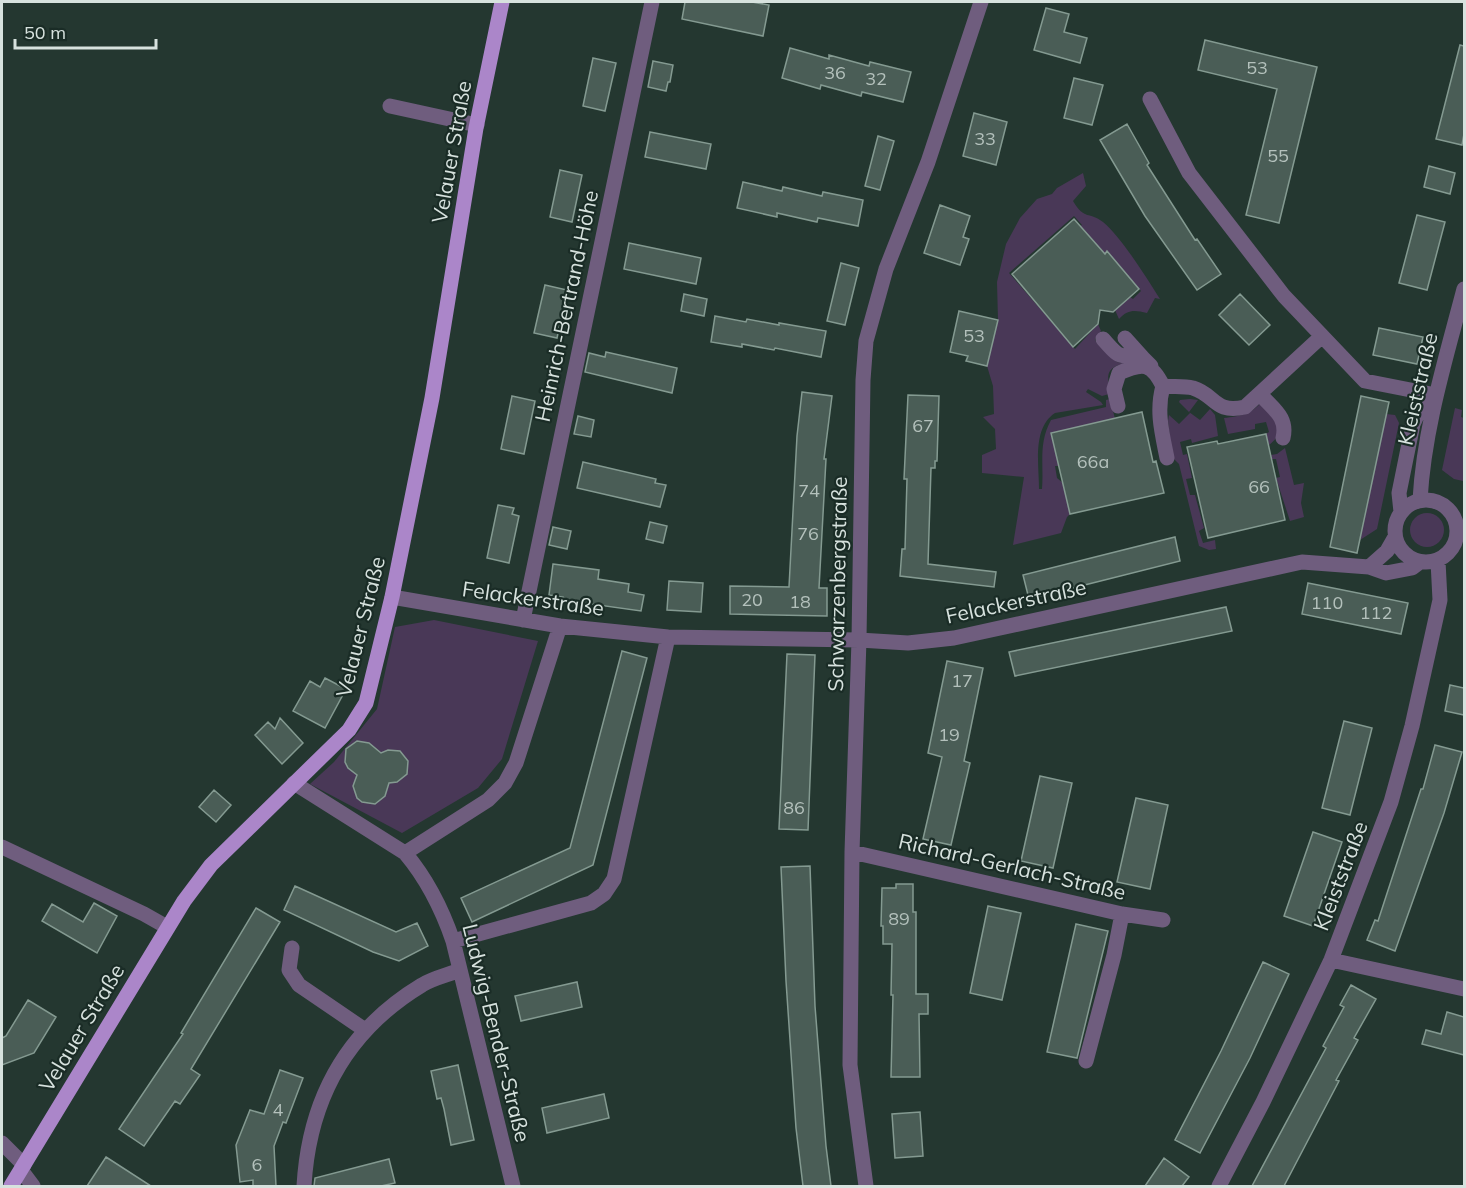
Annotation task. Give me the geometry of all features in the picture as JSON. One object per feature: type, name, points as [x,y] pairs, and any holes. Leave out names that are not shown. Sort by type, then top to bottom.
[{"type":"main road","name":"Velauer Straße","points":[[11,1186],[167,927],[211,865],[349,730],[363,711],[392,597],[432,398],[477,125],[502,2]]},
{"type":"street","name":"Heinrich-Bertrand-Höhe","points":[[523,620],[652,2]]},
{"type":"street","name":"Schwarzenbergstraße","points":[[866,1186],[850,1065],[852,852],[866,341],[886,269],[928,162],[981,2]]},
{"type":"street","points":[[1150,99],[1189,174],[1284,296],[1365,381],[1436,395]]},
{"type":"street","points":[[390,106],[477,125]]},
{"type":"street","name":"Kleiststraße","points":[[1420,500],[1422,470],[1436,395],[1464,289]]},
{"type":"street","points":[[1163,386],[1192,388],[1221,407],[1233,410],[1245,407],[1322,336]]},
{"type":"street","points":[[1125,338],[1155,370],[1163,386],[1160,400],[1160,426],[1167,458]]},
{"type":"street","points":[[1103,339],[1121,357],[1143,358]]},
{"type":"street","points":[[1118,406],[1114,389],[1119,373],[1131,368],[1147,367],[1155,370]]},
{"type":"street","points":[[1260,394],[1284,422],[1283,438]]},
{"type":"street","points":[[1401,512],[1399,493],[1413,424],[1420,409],[1436,395]]},
{"type":"street","points":[[1369,567],[1387,551],[1395,537],[1397,520],[1409,504],[1420,500],[1442,502],[1460,516],[1456,542],[1450,552],[1438,561],[1420,562],[1410,557],[1401,549],[1395,537]]},
{"type":"street","name":"Kleiststraße","points":[[1219,1186],[1263,1102],[1331,960],[1391,802],[1409,736],[1440,600],[1438,561]]},
{"type":"street","name":"Felackerstraße","points":[[392,597],[560,626],[668,637],[908,643],[954,638],[1302,562],[1369,567],[1386,573],[1412,568],[1420,562]]},
{"type":"street","points":[[405,852],[488,800],[505,783],[516,763],[560,626]]},
{"type":"street","points":[[453,941],[591,903],[604,894],[614,879],[668,637]]},
{"type":"street","name":"Ludwig-Bender-Straße","points":[[294,783],[405,852],[418,869],[443,913],[453,941],[513,1186]]},
{"type":"street","points":[[2,847],[167,927]]},
{"type":"street","name":"Richard-Gerlach-Straße","points":[[852,852],[1122,914],[1163,920]]},
{"type":"street","points":[[1086,1061],[1114,955],[1122,914]]},
{"type":"street","points":[[292,948],[289,970],[299,986],[365,1030]]},
{"type":"street","points":[[1331,960],[1464,989]]},
{"type":"street","points":[[304,1186],[308,1144],[314,1121],[328,1084],[343,1058],[365,1030],[400,1000],[423,984],[460,970]]},
{"type":"street","points":[[2,1143],[24,1164],[33,1186]]},
{"type":"shaded area","points":[[1083,173],[1086,186],[1073,201],[1084,214],[1103,222],[1118,238],[1160,299],[1155,298],[1147,313],[1132,311],[1125,313],[1119,319],[1115,310],[1141,291],[1133,281],[1131,283],[1107,252],[1105,254],[1074,216],[1009,273],[1075,349],[1098,324],[1101,331],[1095,339],[1096,342],[1117,362],[1125,363],[1110,371],[1109,394],[1102,396],[1088,389],[1086,392],[1103,405],[1055,413],[1043,428],[1038,448],[1039,489],[1042,489],[1044,437],[1051,420],[1106,407],[1106,400],[1110,399],[1115,419],[1051,433],[1059,466],[1055,466],[1057,478],[1063,483],[1070,514],[1061,533],[1013,545],[1024,477],[982,473],[982,455],[996,449],[995,429],[983,417],[994,414],[993,386],[987,366],[998,320],[997,282],[1006,244],[1020,218],[1037,199],[1052,194],[1057,188]]},
{"type":"shaded area","points":[[1180,400],[1198,400],[1189,412],[1179,402]]},
{"type":"shaded area","points":[[1261,403],[1279,423],[1277,436],[1269,445],[1266,422],[1255,424],[1255,429],[1228,434],[1224,418],[1244,414]]},
{"type":"shaded area","points":[[1455,408],[1462,410],[1461,417],[1464,418],[1463,481],[1454,479],[1442,470]]},
{"type":"shaded area","points":[[1210,409],[1215,415],[1218,436],[1192,443],[1191,439],[1180,442],[1183,455],[1187,454],[1192,478],[1186,479],[1190,495],[1195,495],[1204,528],[1199,531],[1203,543],[1215,540],[1216,549],[1209,550],[1199,546],[1179,464],[1172,457],[1169,415],[1179,424],[1189,412],[1200,420]]},
{"type":"shaded area","points":[[1386,414],[1395,415],[1399,423],[1377,529],[1360,540]]},
{"type":"shaded area","points":[[1285,448],[1294,485],[1304,483],[1301,503],[1304,517],[1290,521],[1276,478],[1280,477],[1276,459],[1272,459],[1271,455]]},
{"type":"shaded area","points":[[1427,513],[1439,518],[1444,530],[1439,542],[1427,547],[1415,542],[1410,530],[1415,518]]},
{"type":"shaded area","points":[[434,620],[538,641],[502,759],[478,788],[402,833],[310,784],[334,762],[377,709],[395,627]]},
{"type":"building","points":[[685,2],[752,2],[769,5],[763,36],[682,19]]},
{"type":"building","points":[[1046,8],[1069,14],[1064,32],[1087,38],[1080,63],[1034,50]]},
{"type":"building","points":[[1205,40],[1317,67],[1279,223],[1246,215],[1277,89],[1198,70]]},
{"type":"building","points":[[1460,45],[1464,46],[1462,145],[1436,139]]},
{"type":"building","points":[[790,48],[829,59],[829,55],[869,66],[870,62],[911,72],[903,102],[862,92],[861,96],[821,85],[820,89],[782,78]]},
{"type":"building","points":[[593,58],[616,63],[605,111],[583,106]]},
{"type":"building","points":[[653,61],[673,65],[666,91],[648,87]]},
{"type":"building","points":[[1074,78],[1103,85],[1092,125],[1064,118]]},
{"type":"building","points":[[974,113],[1007,122],[996,165],[963,156]]},
{"type":"building","points":[[1127,124],[1149,163],[1147,165],[1195,240],[1197,239],[1221,274],[1197,290],[1145,216],[1100,140]]},
{"type":"building","points":[[650,132],[711,144],[706,169],[645,157]]},
{"type":"building","points":[[878,136],[894,141],[880,190],[865,186]]},
{"type":"building","points":[[1429,166],[1455,173],[1450,194],[1424,187]]},
{"type":"building","points":[[560,170],[582,175],[572,222],[550,217]]},
{"type":"building","points":[[743,182],[782,191],[783,187],[822,196],[823,192],[863,200],[858,226],[818,218],[817,222],[777,213],[777,217],[737,208]]},
{"type":"building","points":[[940,205],[970,216],[963,237],[969,239],[960,265],[924,253]]},
{"type":"building","points":[[1417,215],[1445,222],[1427,290],[1399,283]]},
{"type":"building","points":[[1074,219],[1105,254],[1107,251],[1139,289],[1113,312],[1100,310],[1098,324],[1073,347],[1012,274]]},
{"type":"building","points":[[629,243],[701,258],[696,284],[624,269]]},
{"type":"building","points":[[841,263],[859,268],[845,325],[827,321]]},
{"type":"building","points":[[545,285],[567,290],[557,338],[534,333]]},
{"type":"building","points":[[684,294],[707,299],[704,316],[681,311]]},
{"type":"building","points":[[1240,294],[1270,325],[1249,345],[1219,315]]},
{"type":"building","points":[[959,311],[998,320],[987,366],[966,361],[968,356],[950,352]]},
{"type":"building","points":[[715,316],[826,331],[821,357],[775,348],[774,350],[742,344],[742,347],[711,342]]},
{"type":"building","points":[[1379,328],[1423,337],[1417,364],[1373,355]]},
{"type":"building","points":[[606,352],[677,368],[672,393],[585,372],[589,353],[605,357]]},
{"type":"building","points":[[802,392],[832,396],[824,459],[826,459],[819,588],[827,588],[827,616],[730,614],[730,586],[789,587],[797,436]]},
{"type":"building","points":[[908,395],[939,396],[937,461],[935,461],[935,468],[931,468],[928,564],[996,572],[994,587],[900,576],[902,549],[905,549],[907,479],[904,479]]},
{"type":"building","points":[[512,396],[535,401],[524,454],[501,449]]},
{"type":"building","points":[[1361,396],[1389,402],[1357,553],[1330,547]]},
{"type":"building","points":[[1142,412],[1153,462],[1156,461],[1164,493],[1070,514],[1051,433]]},
{"type":"building","points":[[578,416],[594,420],[591,437],[574,434]]},
{"type":"building","points":[[1266,434],[1285,520],[1208,538],[1187,447],[1217,441],[1218,444]]},
{"type":"building","points":[[583,462],[656,479],[655,483],[666,485],[660,507],[577,488]]},
{"type":"building","points":[[498,505],[514,508],[512,514],[519,516],[509,563],[487,558]]},
{"type":"building","points":[[650,522],[667,526],[663,543],[646,539]]},
{"type":"building","points":[[553,527],[571,531],[567,549],[549,545]]},
{"type":"building","points":[[1175,537],[1180,561],[1029,599],[1023,575]]},
{"type":"building","points":[[553,564],[599,570],[598,579],[629,584],[628,592],[644,595],[641,611],[562,600],[563,597],[549,595]]},
{"type":"building","points":[[669,581],[703,583],[701,612],[667,610]]},
{"type":"building","points":[[1308,583],[1408,603],[1401,634],[1302,614]]},
{"type":"building","points":[[1226,607],[1232,631],[1015,676],[1009,652]]},
{"type":"building","points":[[622,651],[647,658],[593,865],[472,922],[461,898],[570,848]]},
{"type":"building","points":[[787,654],[815,655],[808,830],[779,829]]},
{"type":"building","points":[[947,661],[983,668],[964,761],[970,763],[951,845],[923,839],[942,757],[928,753]]},
{"type":"building","points":[[325,678],[346,689],[325,728],[293,711],[310,681],[320,687]]},
{"type":"building","points":[[1450,685],[1464,688],[1464,715],[1445,711]]},
{"type":"building","points":[[280,718],[303,743],[282,764],[255,735],[268,722],[275,729]]},
{"type":"building","points":[[1344,721],[1372,728],[1350,815],[1322,808]]},
{"type":"building","points":[[357,741],[369,743],[381,753],[388,750],[400,751],[408,761],[407,774],[397,782],[389,783],[385,796],[375,804],[362,802],[357,798],[353,786],[357,775],[348,768],[345,762],[346,749]]},
{"type":"building","points":[[1435,745],[1462,752],[1444,813],[1395,951],[1367,940],[1375,920],[1378,921],[1421,789],[1423,789]]},
{"type":"building","points":[[1040,776],[1072,783],[1053,868],[1021,861]]},
{"type":"building","points":[[214,790],[231,805],[216,822],[199,807]]},
{"type":"building","points":[[1136,798],[1168,805],[1150,889],[1117,882]]},
{"type":"building","points":[[1313,832],[1342,842],[1313,926],[1284,916]]},
{"type":"building","points":[[810,866],[815,1006],[831,1186],[803,1186],[796,1128],[786,981],[781,867]]},
{"type":"building","points":[[896,884],[913,884],[913,912],[916,912],[916,994],[928,994],[928,1014],[919,1014],[920,1077],[891,1077],[892,944],[883,944],[883,926],[881,926],[882,888],[896,888]]},
{"type":"building","points":[[295,886],[396,932],[417,923],[428,946],[399,961],[373,952],[284,910]]},
{"type":"building","points":[[94,903],[117,916],[97,953],[42,921],[52,904],[83,922]]},
{"type":"building","points":[[988,906],[1021,913],[1002,1000],[970,993]]},
{"type":"building","points":[[256,908],[280,922],[191,1069],[200,1075],[180,1104],[175,1101],[144,1146],[119,1129],[183,1034],[181,1033]]},
{"type":"building","points":[[1076,924],[1108,931],[1077,1058],[1047,1052]]},
{"type":"building","points":[[1263,962],[1289,974],[1250,1058],[1200,1153],[1175,1140]]},
{"type":"building","points":[[577,982],[582,1007],[521,1021],[515,996]]},
{"type":"building","points":[[1351,985],[1376,999],[1354,1038],[1358,1040],[1336,1080],[1339,1081],[1284,1186],[1252,1186],[1326,1048],[1323,1046],[1344,1007],[1340,1005]]},
{"type":"building","points":[[28,1000],[56,1017],[34,1053],[2,1065],[2,1038],[6,1036]]},
{"type":"building","points":[[1447,1012],[1464,1017],[1464,1055],[1422,1044],[1426,1030],[1441,1034]]},
{"type":"building","points":[[458,1065],[474,1140],[451,1145],[444,1109],[441,1098],[437,1099],[431,1071]]},
{"type":"building","points":[[280,1070],[303,1078],[286,1123],[283,1122],[274,1146],[276,1186],[253,1186],[253,1180],[240,1182],[236,1145],[250,1110],[264,1114]]},
{"type":"building","points":[[604,1094],[609,1118],[547,1133],[542,1108]]},
{"type":"building","points":[[920,1112],[923,1156],[895,1158],[892,1114]]},
{"type":"building","points":[[106,1157],[151,1186],[87,1186]]},
{"type":"building","points":[[1164,1158],[1189,1177],[1182,1186],[1145,1186]]},
{"type":"building","points":[[389,1159],[395,1183],[381,1186],[314,1186],[315,1178]]}]
